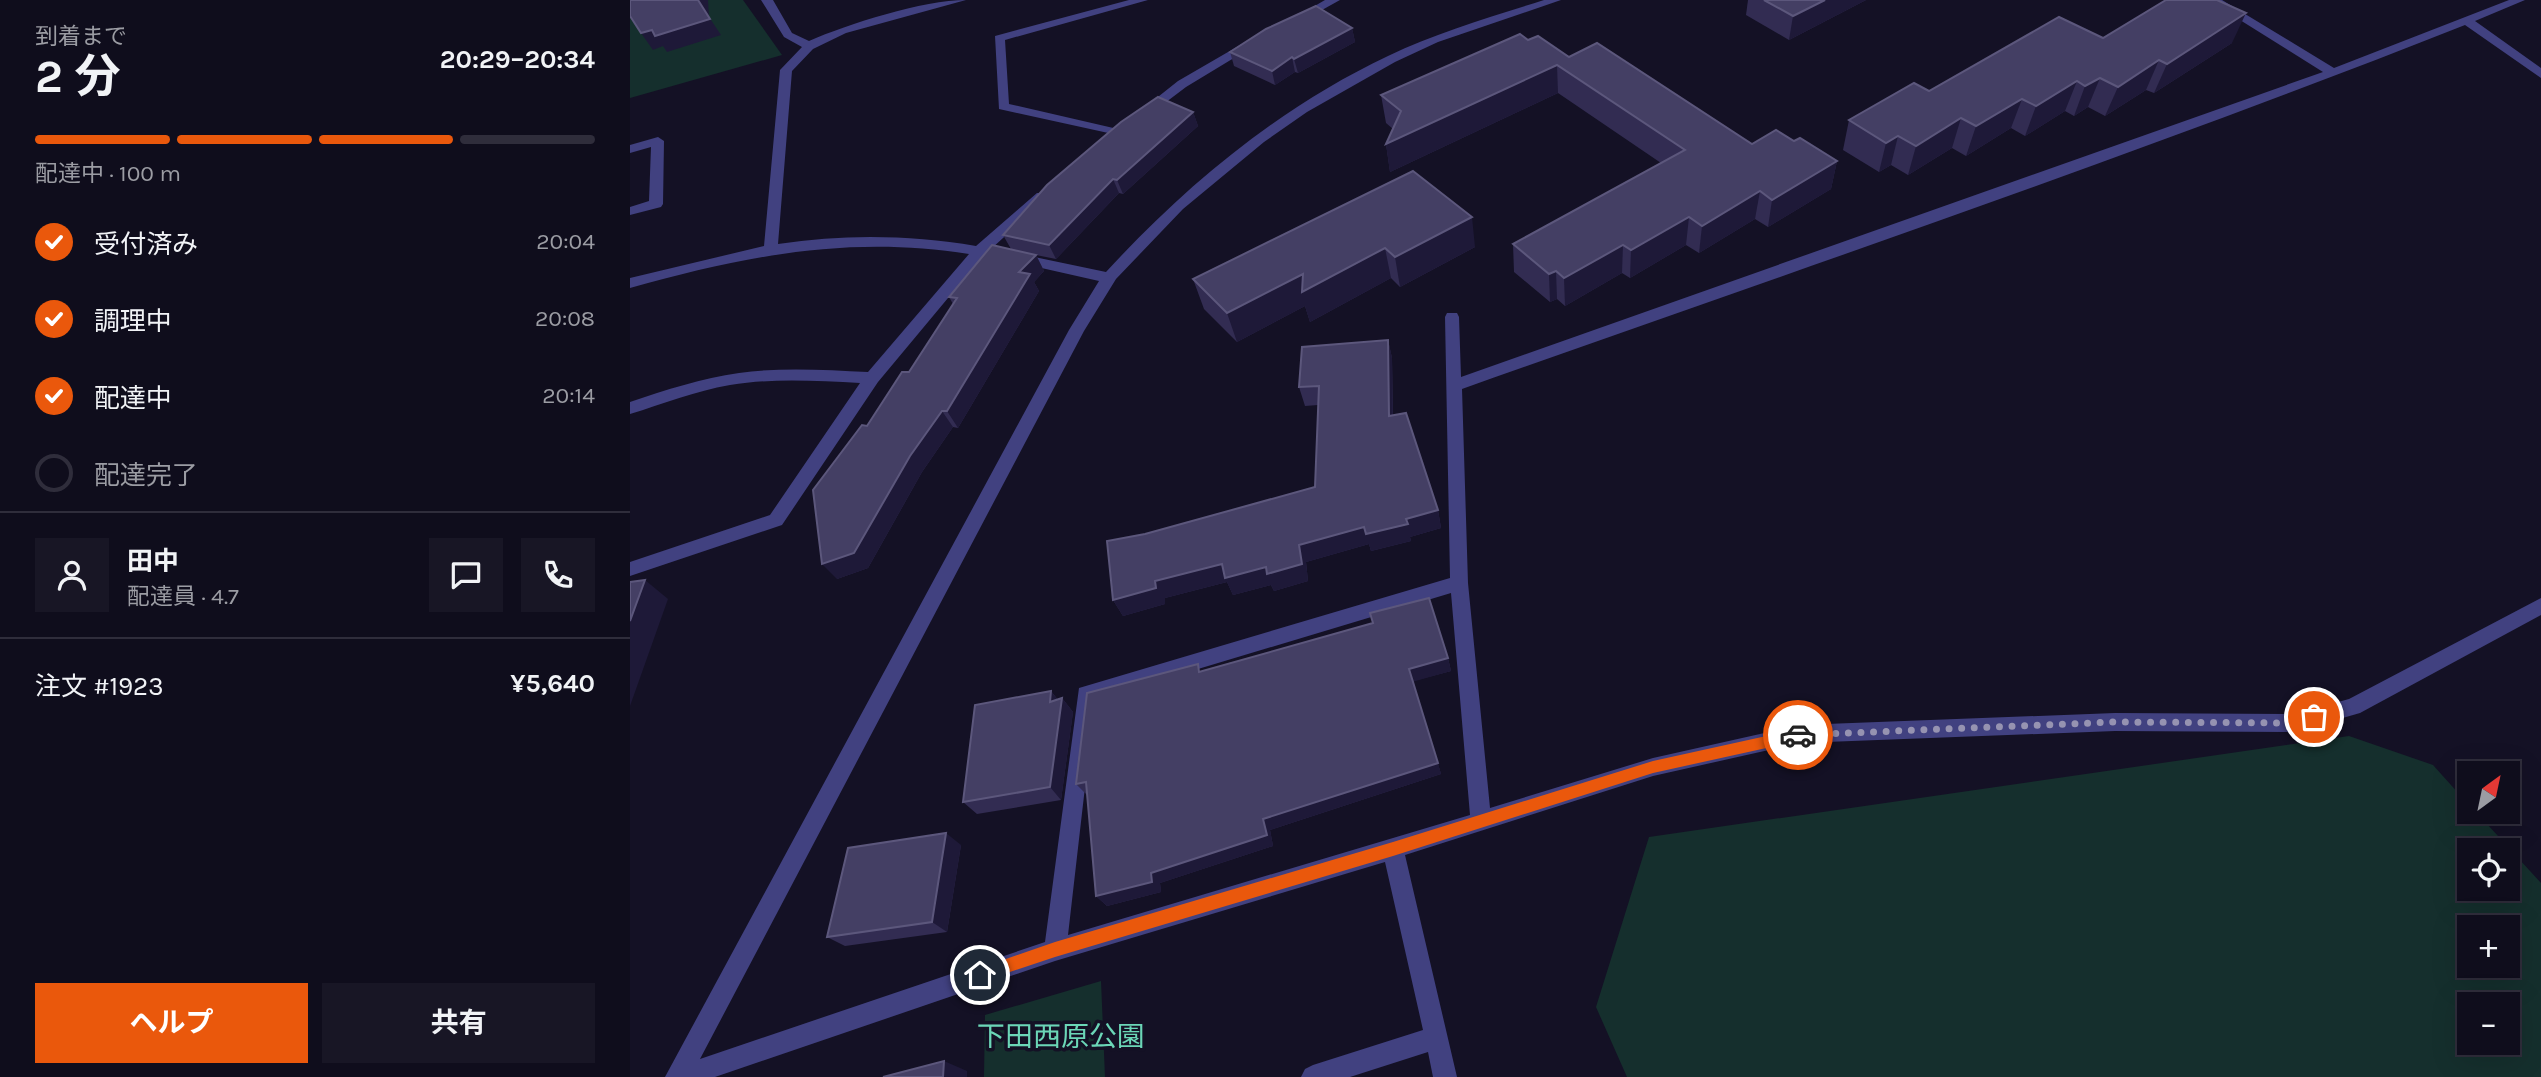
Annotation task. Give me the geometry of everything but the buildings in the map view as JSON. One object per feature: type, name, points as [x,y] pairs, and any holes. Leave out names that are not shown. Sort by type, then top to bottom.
[{"type":"street","points":[[767,0],[788,35],[809,46]]},
{"type":"street","points":[[771,248],[786,70],[809,46],[842,32],[959,0]]},
{"type":"street","points":[[1142,0],[999,38],[1003,106],[1122,129],[1182,84],[1261,38]]},
{"type":"street","points":[[1284,26],[1334,0]]},
{"type":"street","points":[[678,1077],[1077,330],[1109,278],[1161,223],[1216,176],[1321,97],[1433,41],[1555,0]]},
{"type":"street","points":[[2214,0],[2333,73]]},
{"type":"street","points":[[1454,386],[2333,73],[2519,0]]},
{"type":"street","points":[[2465,20],[2541,74]]},
{"type":"street","points":[[630,149],[659,141],[656,204],[630,211]]},
{"type":"street","points":[[630,569],[776,520],[873,378],[979,251],[1055,185]]},
{"type":"street","points":[[630,283],[720,257],[839,240],[900,240],[979,251],[1109,278]]},
{"type":"street","points":[[1452,317],[1460,583],[1481,821]]},
{"type":"street","points":[[630,408],[695,387],[740,378],[784,375],[873,378]]},
{"type":"street","points":[[1055,950],[1086,694],[1460,583]]},
{"type":"street","points":[[678,1077],[1055,950],[1393,849],[1653,767],[1800,734],[2115,722],[2294,723],[2353,707],[2541,606]]},
{"type":"street","points":[[1393,849],[1445,1077]]},
{"type":"street","points":[[1313,1077],[1437,1037]]},
{"type":"green space","points":[[630,0],[743,0],[782,55],[630,98]]},
{"type":"green space","points":[[2349,736],[2433,765],[2457,792],[2457,824],[2487,824],[2500,838],[2457,838],[2457,901],[2520,901],[2520,860],[2541,883],[2541,1077],[1627,1077],[1596,1007],[1649,837]]},
{"type":"green space","name":"下田西原公園","points":[[1101,981],[1105,1077],[984,1077],[985,1015]]},
{"type":"way so far","points":[[1798,735],[2115,722],[2294,723],[2314,717]]},
{"type":"route","points":[[980,975],[1653,767],[1798,735]]}]
